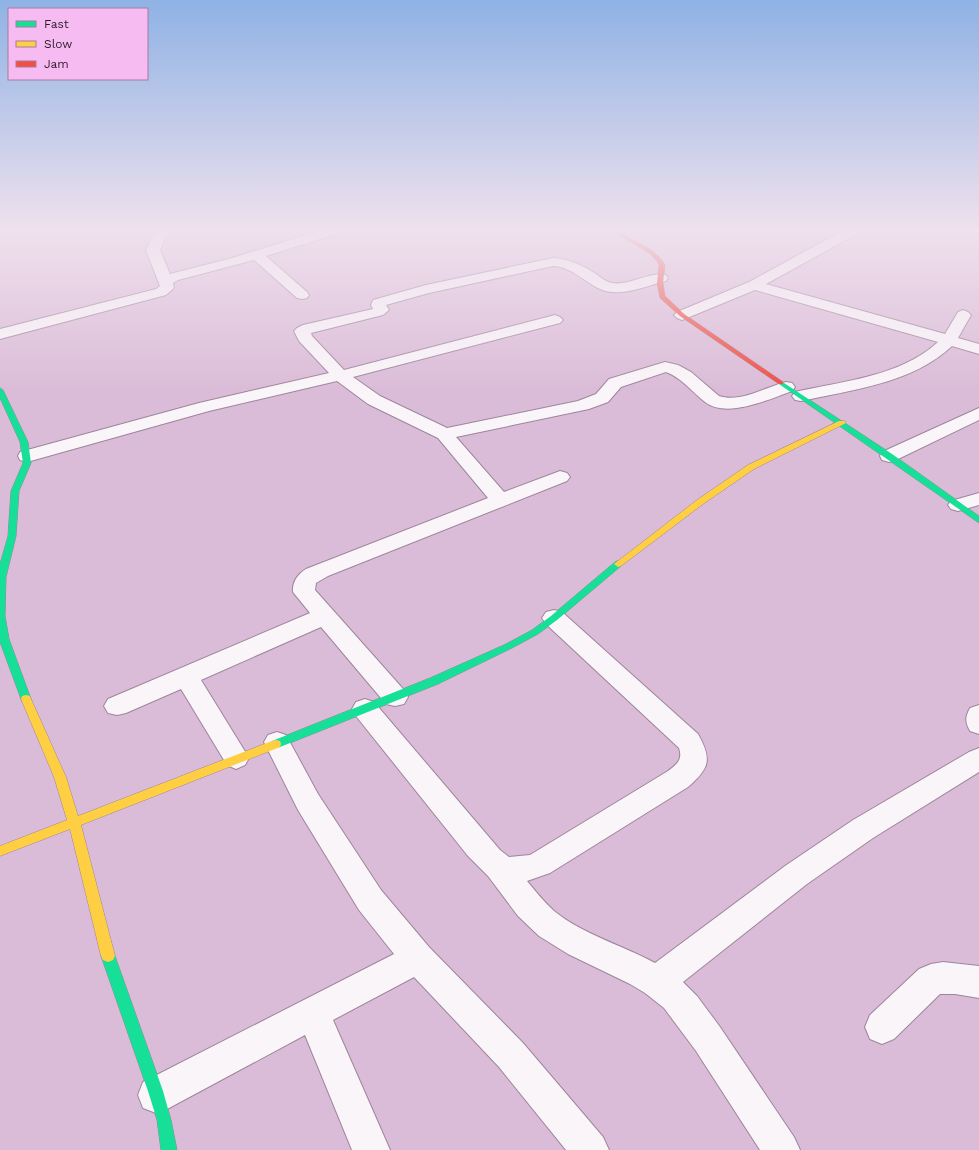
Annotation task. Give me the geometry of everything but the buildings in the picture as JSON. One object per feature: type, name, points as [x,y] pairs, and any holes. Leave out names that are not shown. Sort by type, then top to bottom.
[{"type":"street","points":[[0,334],[161,292],[167,288],[166,282]]},
{"type":"street","points":[[287,282],[302,295]]},
{"type":"street","points":[[460,282],[438,286],[381,302],[378,304],[382,310],[378,312],[308,328],[302,332],[305,338],[340,376],[373,399],[433,427],[444,434],[501,501]]},
{"type":"street","points":[[598,282],[610,287],[621,287],[645,282]]},
{"type":"street","points":[[661,282],[662,297],[682,315],[786,387],[842,423],[979,520]]},
{"type":"street","points":[[682,315],[760,282]]},
{"type":"street","points":[[754,285],[948,342],[979,349]]},
{"type":"street","points":[[801,396],[902,370],[922,363],[948,342],[963,315]]},
{"type":"street","points":[[27,456],[212,405],[340,376],[555,320]]},
{"type":"street","points":[[444,434],[583,405],[602,398],[616,383],[620,381],[657,368],[671,368],[682,374],[713,400],[719,403],[735,403],[786,387]]},
{"type":"street","points":[[0,390],[24,442],[27,456],[26,469],[21,476],[15,491],[12,536],[1,577],[0,616],[4,640],[9,656],[60,777],[74,822],[104,942],[123,1002],[167,1128],[169,1150]]},
{"type":"street","points":[[889,456],[979,413]]},
{"type":"street","points":[[0,851],[365,709],[503,650],[535,632],[554,618],[632,552],[751,467],[842,423]]},
{"type":"street","points":[[395,697],[304,592],[303,586],[307,579],[312,574],[560,477]]},
{"type":"street","points":[[958,505],[979,499]]},
{"type":"street","points":[[117,706],[325,616]]},
{"type":"street","points":[[499,867],[514,871],[526,870],[540,864],[678,779],[692,766],[696,758],[694,749],[689,741],[554,618]]},
{"type":"street","points":[[186,676],[236,758]]},
{"type":"street","points":[[365,709],[487,856],[499,867],[534,910],[550,926],[573,940],[658,982],[672,993],[692,1017],[781,1150]]},
{"type":"street","points":[[979,714],[979,724]]},
{"type":"street","points":[[277,742],[308,802],[370,900],[418,958],[511,1055],[590,1150]]},
{"type":"street","points":[[658,982],[796,875],[863,829],[979,759]]},
{"type":"street","points":[[156,1095],[418,958]]},
{"type":"street","points":[[882,1027],[931,980],[942,977],[952,977],[979,982]]},
{"type":"street","points":[[313,1013],[371,1150]]},
{"type":"traffic: fast","points":[[781,383],[889,456],[979,520]]},
{"type":"traffic: fast","points":[[0,390],[24,442],[27,463],[15,491],[12,536],[1,577],[0,616],[4,639],[26,699]]},
{"type":"traffic: fast","points":[[276,744],[434,681],[509,646],[535,632],[554,618],[618,564]]},
{"type":"traffic: fast","points":[[108,956],[156,1091],[164,1120],[169,1150]]},
{"type":"traffic: slow","points":[[618,564],[700,502],[751,467],[842,423]]},
{"type":"traffic: slow","points":[[26,699],[60,777],[74,822],[108,956]]},
{"type":"traffic: slow","points":[[0,851],[276,744]]},
{"type":"traffic: jam","points":[[660,282],[662,297],[682,315],[781,383]]}]
